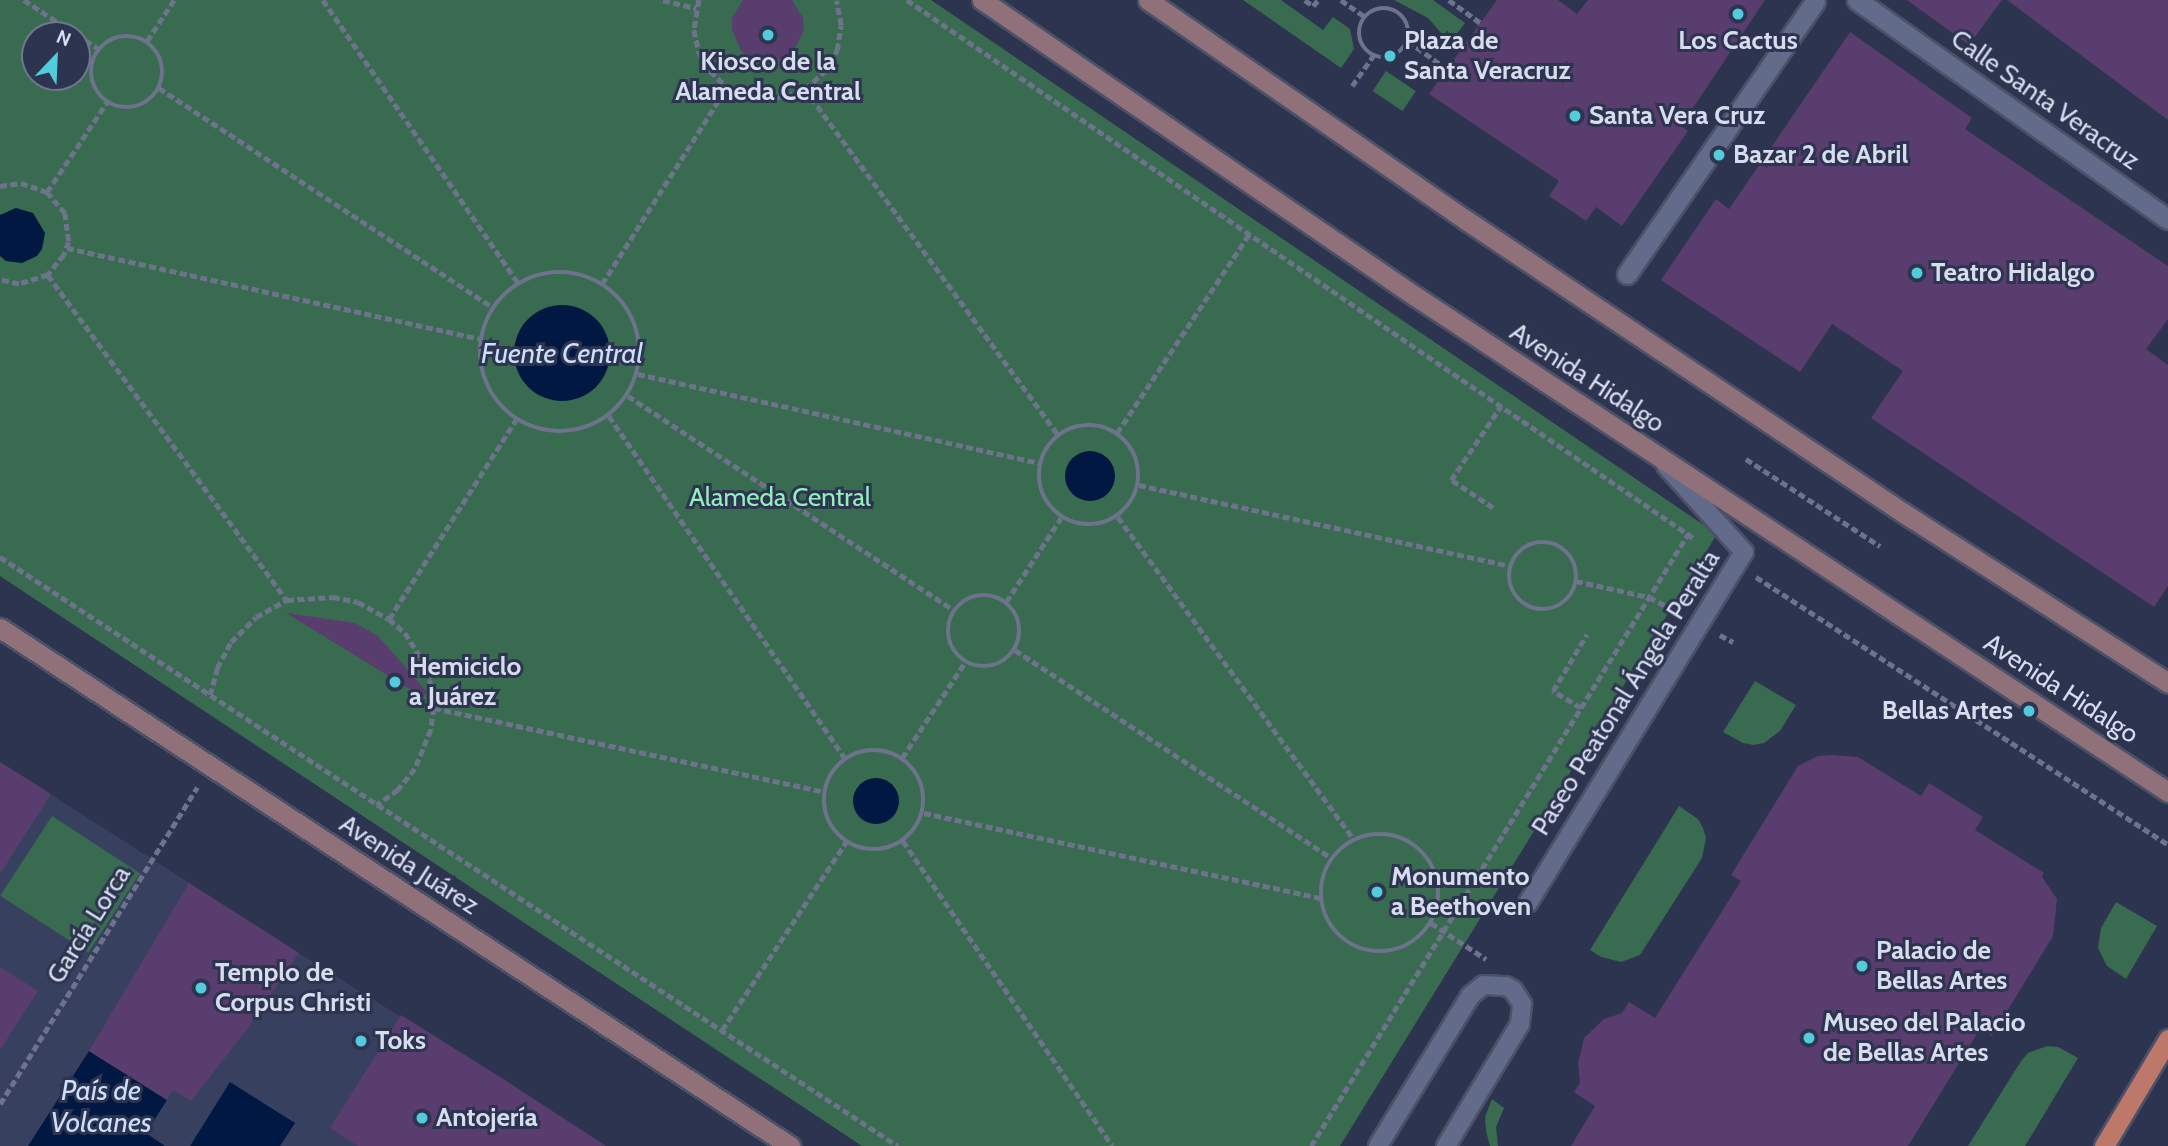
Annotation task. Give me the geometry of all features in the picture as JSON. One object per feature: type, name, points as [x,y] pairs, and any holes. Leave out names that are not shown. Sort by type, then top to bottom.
[{"type":"main road","name":"Avenida Hidalgo","points":[[982,0],[1404,289],[2168,792]]},
{"type":"main road","points":[[1148,0],[1466,220],[1867,489],[2168,683]]},
{"type":"main road","name":"Avenida Juárez","points":[[0,628],[790,1146]]},
{"type":"main road","points":[[2104,1146],[2168,1039]]},
{"type":"street","name":"Calle Santa Veracruz","points":[[1857,0],[2168,219]]},
{"type":"street","points":[[1627,274],[1815,1]]},
{"type":"lane","name":"Paseo Peatonal Ángela Peralta","points":[[1528,903],[1744,552],[1655,454]]},
{"type":"lane","points":[[1378,1146],[1471,995],[1491,983],[1506,986],[1513,990],[1522,1004],[1520,1024],[1446,1146]]},
{"type":"path","points":[[24,0],[99,49]]},
{"type":"path","points":[[146,41],[174,0]]},
{"type":"path","points":[[323,0],[519,284]]},
{"type":"path","points":[[663,0],[695,8]]},
{"type":"path","points":[[699,0],[695,8],[694,30],[699,52],[710,71],[727,87],[746,95],[766,98],[786,96],[805,89],[824,72],[837,50],[841,25],[836,0]]},
{"type":"path","points":[[907,0],[1699,542]]},
{"type":"path","points":[[1305,0],[1313,6],[1318,0]]},
{"type":"path","points":[[1341,0],[1364,16]]},
{"type":"path","points":[[1449,0],[1480,23]]},
{"type":"path","points":[[1408,41],[1394,56],[1373,56],[1359,41],[1359,24],[1364,16],[1378,8],[1394,10],[1406,21],[1408,41],[1447,69]]},
{"type":"path","points":[[121,36],[146,41],[163,62],[163,80],[152,99],[130,108],[107,102],[92,82],[93,59],[99,49],[121,36]]},
{"type":"path","points":[[1352,86],[1373,56]]},
{"type":"path","points":[[602,284],[727,87]]},
{"type":"path","points":[[159,89],[493,307]]},
{"type":"path","points":[[805,89],[1058,435]]},
{"type":"path","points":[[47,192],[107,102]]},
{"type":"path","points":[[0,186],[21,183],[47,192],[65,213],[68,228],[67,248],[48,275],[19,284],[0,280]]},
{"type":"path","points":[[1117,433],[1249,234]]},
{"type":"path","points":[[67,248],[480,339]]},
{"type":"path","points":[[554,272],[587,276],[618,296],[630,313],[640,352],[638,374],[628,396],[610,416],[590,427],[565,433],[539,430],[516,420],[490,392],[482,374],[480,339],[493,307],[519,284],[554,272]]},
{"type":"path","points":[[48,275],[287,600]]},
{"type":"path","points":[[638,374],[1040,463]]},
{"type":"path","points":[[628,396],[954,610]]},
{"type":"path","points":[[1493,508],[1451,480],[1501,406]]},
{"type":"path","points":[[610,416],[846,759]]},
{"type":"path","points":[[390,619],[516,420]]},
{"type":"path","points":[[1079,425],[1092,425],[1117,433],[1136,455],[1139,485],[1129,507],[1118,517],[1089,526],[1061,518],[1051,509],[1040,490],[1040,463],[1045,450],[1058,435],[1079,425]]},
{"type":"path","points":[[1746,459],[1880,547]]},
{"type":"path","points":[[1139,485],[1511,566]]},
{"type":"path","points":[[1118,517],[1354,839]]},
{"type":"path","points":[[1006,602],[1061,518]]},
{"type":"path","points":[[1311,1146],[1688,534]]},
{"type":"path","points":[[1550,543],[1560,547],[1573,561],[1576,581],[1568,599],[1560,606],[1541,610],[1521,603],[1514,596],[1509,576],[1511,566],[1521,550],[1530,545],[1550,543]]},
{"type":"path","points":[[0,557],[898,1146]]},
{"type":"path","points":[[1737,565],[2168,845]]},
{"type":"path","points":[[1576,581],[1649,597],[1733,642]]},
{"type":"path","points":[[978,596],[993,596],[1006,602],[1019,620],[1020,636],[1016,650],[1008,659],[987,667],[965,662],[957,656],[948,638],[954,610],[965,600],[978,596]]},
{"type":"path","points":[[210,695],[217,668],[231,642],[256,617],[287,600],[333,597],[358,602],[390,619],[405,634],[422,659],[430,680],[434,708],[431,730],[415,769],[398,790],[377,804]]},
{"type":"path","points":[[1581,708],[1552,691],[1587,634]]},
{"type":"path","points":[[1016,650],[1332,858]]},
{"type":"path","points":[[902,758],[965,662]]},
{"type":"path","points":[[434,708],[825,792]]},
{"type":"path","points":[[869,750],[881,750],[902,758],[922,782],[924,813],[916,830],[903,841],[886,849],[872,851],[846,842],[826,816],[825,792],[829,777],[846,759],[869,750]]},
{"type":"path","name":"García Lorca","points":[[0,1104],[210,766]]},
{"type":"path","points":[[924,813],[1321,898]]},
{"type":"path","points":[[1378,835],[1403,839],[1429,860],[1439,891],[1431,923],[1419,937],[1404,947],[1385,951],[1367,950],[1349,943],[1335,931],[1326,916],[1321,898],[1321,884],[1332,858],[1354,839],[1378,835]]},
{"type":"path","points":[[903,841],[1113,1146]]},
{"type":"path","points":[[722,1030],[846,842]]},
{"type":"path","points":[[1431,923],[1489,961]]},
{"type":"shaded area","points":[[0,762],[299,953],[606,1146],[0,1146]]},
{"type":"green space","name":"Alameda Central","points":[[0,0],[931,0],[1717,534],[1340,1146],[862,1146],[0,576]]},
{"type":"green space","points":[[1243,0],[1281,0],[1323,30],[1333,17],[1350,29],[1354,49],[1341,68]]},
{"type":"green space","points":[[1394,0],[1433,0],[1465,23],[1450,43],[1428,18]]},
{"type":"green space","points":[[1386,71],[1416,91],[1402,111],[1373,91]]},
{"type":"green space","points":[[1755,681],[1796,705],[1780,731],[1764,743],[1754,745],[1743,743],[1723,732]]},
{"type":"green space","points":[[1679,806],[1698,819],[1703,828],[1706,838],[1702,858],[1640,955],[1621,962],[1601,957],[1590,950]]},
{"type":"green space","points":[[52,816],[140,873],[88,953],[0,896]]},
{"type":"green space","points":[[2116,902],[2157,926],[2126,979],[2107,966],[2098,948],[2101,928]]},
{"type":"green space","points":[[2047,1046],[2058,1047],[2078,1058],[2025,1146],[1968,1146],[2021,1061],[2028,1053]]},
{"type":"green space","points":[[1492,1099],[1504,1108],[1496,1127],[1498,1146],[1490,1146],[1486,1131],[1485,1117]]},
{"type":"water","points":[[16,208],[33,213],[45,233],[42,249],[37,256],[22,263],[6,261],[0,256],[0,215]]},
{"type":"water","name":"Fuente Central","points":[[562,305],[580,309],[596,319],[606,335],[610,353],[606,371],[596,387],[580,397],[562,401],[544,397],[528,387],[518,371],[514,353],[518,335],[528,319],[544,309]]},
{"type":"water","points":[[1090,451],[1108,458],[1115,476],[1108,494],[1090,501],[1072,494],[1065,476],[1072,458]]},
{"type":"water","points":[[876,778],[892,785],[899,801],[892,817],[876,824],[860,817],[853,801],[860,785]]},
{"type":"water","name":"País de Volcanes","points":[[89,1051],[167,1100],[146,1133],[165,1146],[28,1146]]},
{"type":"water","name":"País de Volcanes","points":[[230,1082],[295,1123],[280,1146],[190,1146]]},
{"type":"building","name":"Kiosco de la Alameda Central","points":[[743,0],[792,0],[803,18],[804,30],[794,51],[785,58],[762,62],[741,51],[732,30],[732,18]]},
{"type":"building","name":"Santa Vera Cruz","points":[[1497,0],[1558,0],[1577,14],[1588,0],[1765,0],[1681,126],[1688,131],[1622,226],[1596,207],[1586,221],[1549,196],[1559,181],[1429,94]]},
{"type":"building","points":[[1907,0],[2002,0],[1969,45]]},
{"type":"building","points":[[2007,0],[2168,0],[2168,120]]},
{"type":"building","name":"Teatro Hidalgo","points":[[1850,32],[1972,118],[1965,129],[2168,266],[2168,319],[2146,349],[2168,365],[2168,586],[2154,607],[1871,418],[1903,371],[1832,324],[1800,372],[1661,280],[1716,199],[1729,209]]},
{"type":"building","points":[[286,613],[355,623],[378,636],[427,692],[423,697]]},
{"type":"building","name":"Palacio de Bellas Artes","points":[[1818,756],[1858,757],[1921,796],[1929,783],[1983,817],[1975,830],[2044,873],[2042,877],[2057,899],[2053,936],[1992,1036],[1980,1029],[1908,1146],[1571,1146],[1595,1106],[1574,1092],[1580,1083],[1578,1063],[1584,1038],[1604,1019],[1622,1013],[1629,1002],[1655,1018],[1741,881],[1731,875],[1798,766]]},
{"type":"building","points":[[0,762],[51,794],[0,874]]},
{"type":"building","name":"Templo de Corpus Christi","points":[[189,883],[299,953],[252,1023],[191,1101],[173,1090],[167,1100],[89,1051]]},
{"type":"building","points":[[0,967],[38,991],[0,1050]]},
{"type":"building","points":[[401,1015],[606,1146],[358,1146],[330,1128]]},
{"type":"place","name":"Los Cactus","points":[[1738,14]]},
{"type":"place","name":"Kiosco de la Alameda Central","points":[[768,35]]},
{"type":"place","name":"Plaza de Santa Veracruz","points":[[1390,56]]},
{"type":"place","name":"Santa Vera Cruz","points":[[1575,116]]},
{"type":"place","name":"Bazar 2 de Abril","points":[[1719,155]]},
{"type":"place","name":"Teatro Hidalgo","points":[[1917,273]]},
{"type":"place","name":"Hemiciclo a Juárez","points":[[395,682]]},
{"type":"place","name":"Bellas Artes","points":[[2029,711]]},
{"type":"place","name":"Monumento a Beethoven","points":[[1377,892]]},
{"type":"place","name":"Palacio de Bellas Artes","points":[[1862,966]]},
{"type":"place","name":"Templo de Corpus Christi","points":[[201,988]]},
{"type":"place","name":"Museo del Palacio de Bellas Artes","points":[[1809,1038]]},
{"type":"place","name":"Toks","points":[[361,1041]]},
{"type":"place","name":"Antojería","points":[[422,1118]]}]
